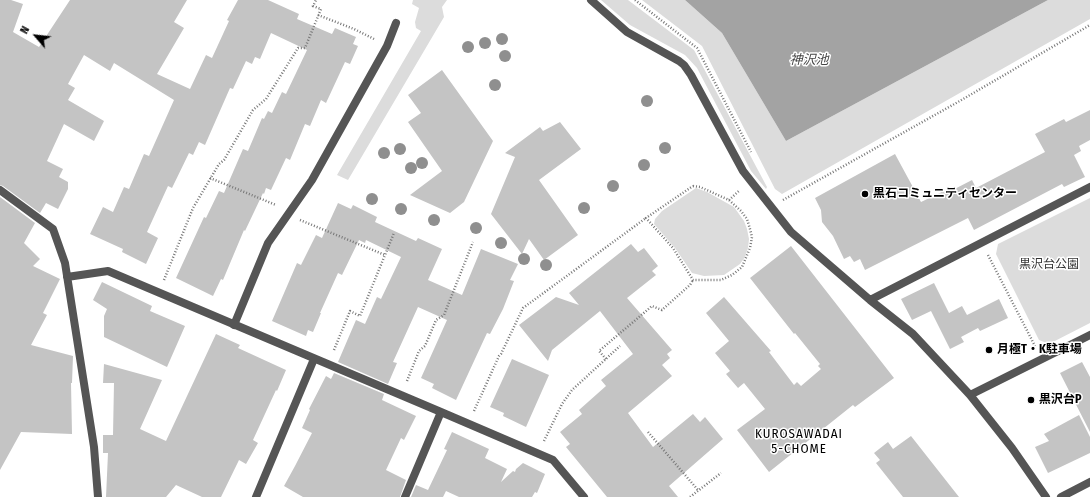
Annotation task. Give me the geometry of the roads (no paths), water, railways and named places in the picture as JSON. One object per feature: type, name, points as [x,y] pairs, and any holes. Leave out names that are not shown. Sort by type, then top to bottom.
[{"type":"street","points":[[591,0],[628,32],[680,61],[684,65],[691,75],[735,158],[770,207],[791,232],[870,300],[913,334],[970,395],[1012,448],[1046,497]]},
{"type":"street","points":[[234,325],[268,243],[312,180],[387,46],[396,23]]},
{"type":"street","points":[[870,300],[1090,187]]},
{"type":"street","points":[[0,190],[53,229],[65,263],[94,447],[98,497]]},
{"type":"street","points":[[67,277],[108,271],[441,412],[553,460],[584,497]]},
{"type":"street","points":[[970,395],[1090,335]]},
{"type":"street","points":[[256,497],[314,359]]},
{"type":"street","points":[[405,497],[441,412]]},
{"type":"street","points":[[1061,497],[1090,482]]},
{"type":"water","name":"神沢池","points":[[685,0],[1048,0],[786,141],[722,33]]},
{"type":"place","name":"黒石コミュニティセンター","points":[[865,194]]},
{"type":"place","name":"月極T・K駐車場","points":[[989,350]]},
{"type":"place","name":"黒沢台P","points":[[1031,400]]},
{"type":"district","name":"KUROSAWADAI 5-CHOME","points":[[799,442]]},
{"type":"park label","name":"黒沢台公園","points":[[1049,265]]}]
